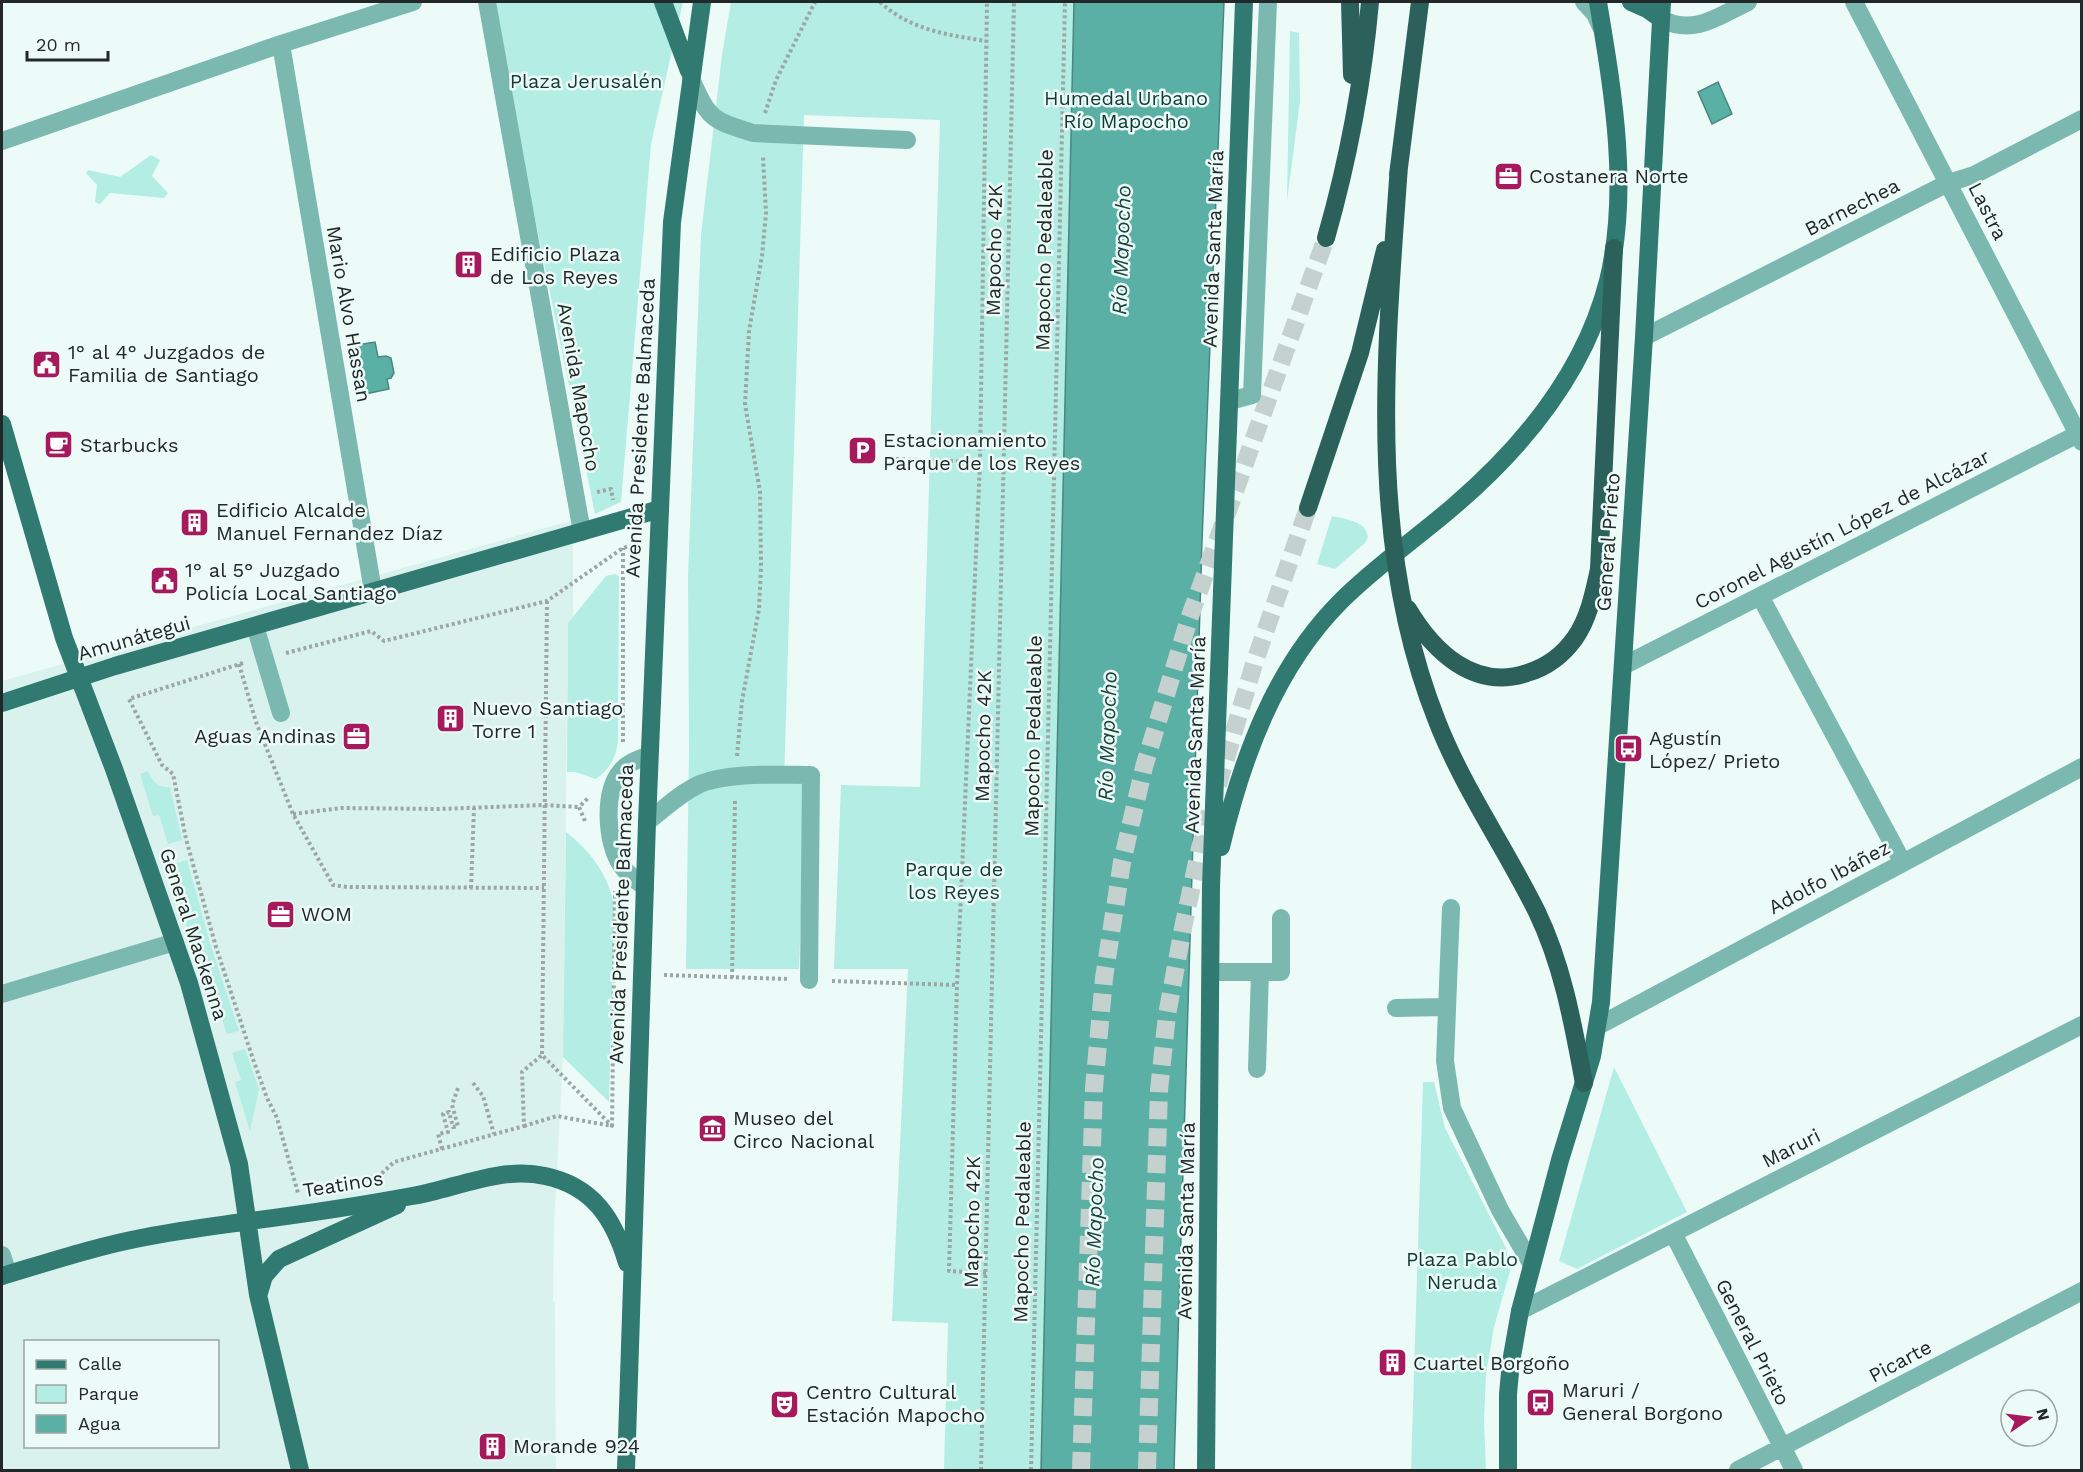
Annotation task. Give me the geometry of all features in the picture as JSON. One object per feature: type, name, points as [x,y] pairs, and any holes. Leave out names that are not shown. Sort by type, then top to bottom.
[{"type":"highway","points":[[1350,2],[1353,122]]},
{"type":"highway","points":[[1326,238],[1343,178],[1370,2]]},
{"type":"highway","points":[[1308,508],[1360,353],[1387,242],[1420,2]]},
{"type":"highway","points":[[1399,166],[1388,324],[1385,422],[1389,509],[1400,594],[1419,671],[1436,720],[1449,750],[1537,912],[1552,947],[1563,982],[1584,1083]]},
{"type":"highway","points":[[1400,594],[1412,615],[1439,651],[1455,664],[1481,675],[1509,677],[1537,670],[1551,662],[1575,638],[1593,596],[1599,569],[1614,248]]},
{"type":"main road","points":[[663,2],[685,57],[691,79]]},
{"type":"main road","name":"Avenida Presidente Balmaceda","points":[[626,1470],[646,822],[672,222],[702,2]]},
{"type":"main road","name":"Avenida Santa María","points":[[1206,1470],[1211,886],[1245,2]]},
{"type":"main road","points":[[1211,886],[1233,800],[1249,752],[1275,692],[1303,647],[1340,602],[1374,571],[1454,506],[1518,445],[1538,420],[1572,368],[1598,312],[1614,248],[1617,148],[1604,32],[1598,2]]},
{"type":"main road","points":[[1631,2],[1647,9],[1662,10]]},
{"type":"main road","name":"General Prieto","points":[[1508,1470],[1508,1394],[1520,1311],[1560,1160],[1592,1056],[1598,1026],[1606,945],[1662,10]]},
{"type":"main road","name":"General Mackenna","points":[[2,424],[64,638],[114,769],[189,983],[233,1140],[258,1295],[300,1470]]},
{"type":"main road","name":"Amunátegui","points":[[2,703],[78,677],[660,509]]},
{"type":"main road","name":"Teatinos","points":[[5,1275],[144,1237],[414,1196],[512,1173],[531,1173],[562,1181],[596,1201],[610,1219],[620,1239],[632,1286]]},
{"type":"main road","points":[[258,1295],[264,1275],[279,1259],[414,1196]]},
{"type":"street","points":[[2,141],[280,44],[413,2]]},
{"type":"street","name":"Avenida Mapocho","points":[[487,2],[582,532]]},
{"type":"street","points":[[1230,401],[1252,396],[1268,2]]},
{"type":"street","points":[[1584,2],[1595,14],[1604,32]]},
{"type":"street","points":[[1662,10],[1680,26],[1699,25],[1748,2]]},
{"type":"street","name":"Lastra","points":[[1854,2],[2080,436]]},
{"type":"street","name":"Mario Alvo Hassan","points":[[280,44],[373,591]]},
{"type":"street","points":[[691,79],[704,108],[710,115],[729,125],[753,133],[907,140]]},
{"type":"street","name":"Barnechea","points":[[1644,337],[1948,183],[1974,175],[2082,119]]},
{"type":"street","name":"Coronel Agustín López de Alcázar","points":[[1623,666],[2080,436]]},
{"type":"street","points":[[1760,596],[1903,863]]},
{"type":"street","points":[[255,626],[281,713]]},
{"type":"street","points":[[645,887],[631,878],[619,863],[611,840],[607,814],[620,772],[633,761],[649,755]]},
{"type":"street","name":"Adolfo Ibáñez","points":[[1598,1026],[2082,767]]},
{"type":"street","points":[[646,822],[699,784],[736,778],[811,775],[809,980]]},
{"type":"street","points":[[1451,908],[1445,1061],[1452,1108],[1500,1210],[1532,1265]]},
{"type":"street","points":[[1211,972],[1281,972],[1281,918]]},
{"type":"street","points":[[2,994],[175,942]]},
{"type":"street","points":[[1257,1069],[1260,972]]},
{"type":"street","points":[[1396,1008],[1446,1007]]},
{"type":"street","name":"Maruri","points":[[1520,1311],[2082,1025]]},
{"type":"street","name":"General Prieto","points":[[1672,1233],[1794,1470]]},
{"type":"street","points":[[2,1255],[5,1275]]},
{"type":"street","name":"Picarte","points":[[1738,1470],[2082,1291]]},
{"type":"path","points":[[732,978],[736,778],[742,701],[756,634],[761,567],[760,492],[744,404],[749,331],[762,256],[766,213],[763,134],[765,114],[776,80],[815,2]]},
{"type":"path","points":[[880,2],[897,15],[925,29],[986,41]]},
{"type":"path","points":[[986,1273],[949,1271],[957,985],[980,462],[987,2]]},
{"type":"path","name":"Mapocho 42K","points":[[981,1470],[1014,2]]},
{"type":"path","name":"Mapocho Pedaleable","points":[[1031,1470],[1065,2]]},
{"type":"path","points":[[896,459],[980,462]]},
{"type":"path","points":[[299,1198],[277,1118],[257,1071],[216,948],[186,839],[173,774],[162,765],[129,699],[238,664],[371,631],[384,641],[547,601],[623,548],[658,536]]},
{"type":"path","points":[[547,601],[542,1055],[612,1126]]},
{"type":"path","points":[[238,664],[254,717],[293,814],[333,885],[347,887],[544,888]]},
{"type":"path","points":[[293,814],[341,808],[474,808],[544,805],[579,807]]},
{"type":"path","points":[[471,888],[474,808]]},
{"type":"path","points":[[368,1179],[379,1176],[394,1162],[524,1126],[522,1072],[542,1055]]},
{"type":"path","points":[[473,1083],[483,1096],[494,1135]]},
{"type":"path","points":[[442,1149],[438,1134],[448,1132],[443,1114],[449,1112],[453,1127],[458,1126],[452,1106],[458,1088]]},
{"type":"shaded area","points":[[573,520],[573,616],[568,623],[563,1057],[554,1228],[556,1470],[2,1470],[2,681]]},
{"type":"green space","name":"Plaza Jerusalén","points":[[491,2],[683,2],[651,144],[621,502],[595,514]]},
{"type":"green space","name":"Parque de los Reyes","points":[[731,2],[1221,2],[1201,500],[1171,1470],[944,1470],[948,1323],[892,1321],[908,969],[834,969],[841,785],[920,787],[940,120],[804,115],[784,782],[806,783],[799,969],[686,969],[689,749],[688,576],[701,235],[722,55]]},
{"type":"green space","points":[[1290,31],[1299,33],[1300,101],[1287,201]]},
{"type":"green space","points":[[151,155],[160,160],[152,176],[168,193],[164,198],[110,193],[100,204],[95,202],[97,185],[86,173],[88,170],[120,177]]},
{"type":"green space","points":[[1332,516],[1359,524],[1368,537],[1365,543],[1335,569],[1317,564]]},
{"type":"green space","points":[[615,574],[619,576],[618,741],[612,763],[596,779],[575,772],[567,772],[568,623],[606,576]]},
{"type":"green space","points":[[148,771],[156,784],[170,787],[182,840],[168,844],[159,815],[153,816],[140,774]]},
{"type":"green space","points":[[566,832],[583,847],[598,866],[609,886],[614,908],[609,1102],[563,1057]]},
{"type":"green space","points":[[187,860],[210,943],[239,1031],[227,1034],[217,1005],[212,1006],[178,899],[183,897],[173,864]]},
{"type":"green space","points":[[245,1049],[259,1089],[250,1131],[235,1082],[241,1080],[232,1053]]},
{"type":"green space","points":[[1614,1067],[1687,1212],[1577,1269],[1559,1261]]},
{"type":"green space","name":"Plaza Pablo Neruda","points":[[1423,1082],[1434,1082],[1445,1128],[1506,1248],[1510,1271],[1494,1327],[1486,1374],[1484,1422],[1486,1470],[1411,1470]]},
{"type":"water","name":"Humedal Urbano Río Mapocho","points":[[1074,2],[1224,2],[1202,541],[1174,1470],[1041,1470]]},
{"type":"water","points":[[1718,82],[1732,114],[1712,124],[1698,92]]},
{"type":"water","points":[[375,342],[378,357],[391,358],[394,373],[391,378],[387,379],[389,389],[365,394],[356,345]]},
{"type":"tunnel","points":[[1081,1470],[1094,1088],[1104,978],[1122,862],[1144,767],[1189,619],[1326,238]]},
{"type":"tunnel","points":[[1218,785],[1254,664],[1308,508]]},
{"type":"tunnel","points":[[1147,1470],[1159,1090],[1167,1015],[1183,928],[1210,812]]},
{"type":"place","name":"Costanera Norte","points":[[1508,176]]},
{"type":"place","name":"Edificio Plaza de Los Reyes","points":[[469,265]]},
{"type":"place","name":"1° al 4° Juzgados de Familia de Santiago","points":[[47,364]]},
{"type":"place","name":"Starbucks","points":[[59,445]]},
{"type":"place","name":"Estacionamiento Parque de los Reyes","points":[[862,451]]},
{"type":"place","name":"Edificio Alcalde Manuel Fernandez Díaz","points":[[195,522]]},
{"type":"place","name":"1° al 5° Juzgado Policía Local Santiago","points":[[164,581]]},
{"type":"place","name":"Nuevo Santiago Torre 1","points":[[451,719]]},
{"type":"place","name":"Aguas Andinas","points":[[357,736]]},
{"type":"place","name":"Agustín López/ Prieto","points":[[1628,749]]},
{"type":"place","name":"WOM","points":[[280,914]]},
{"type":"place","name":"Museo del Circo Nacional","points":[[712,1129]]},
{"type":"place","name":"Cuartel Borgoño","points":[[1392,1363]]},
{"type":"place","name":"Maruri / General Borgono","points":[[1541,1402]]},
{"type":"place","name":"Centro Cultural Estación Mapocho","points":[[785,1404]]},
{"type":"place","name":"Morande 924","points":[[492,1446]]},
{"type":"water label","name":"Río Mapocho","points":[[1121,250]]},
{"type":"water label","name":"Río Mapocho","points":[[1107,736]]},
{"type":"water label","name":"Río Mapocho","points":[[1094,1222]]}]
